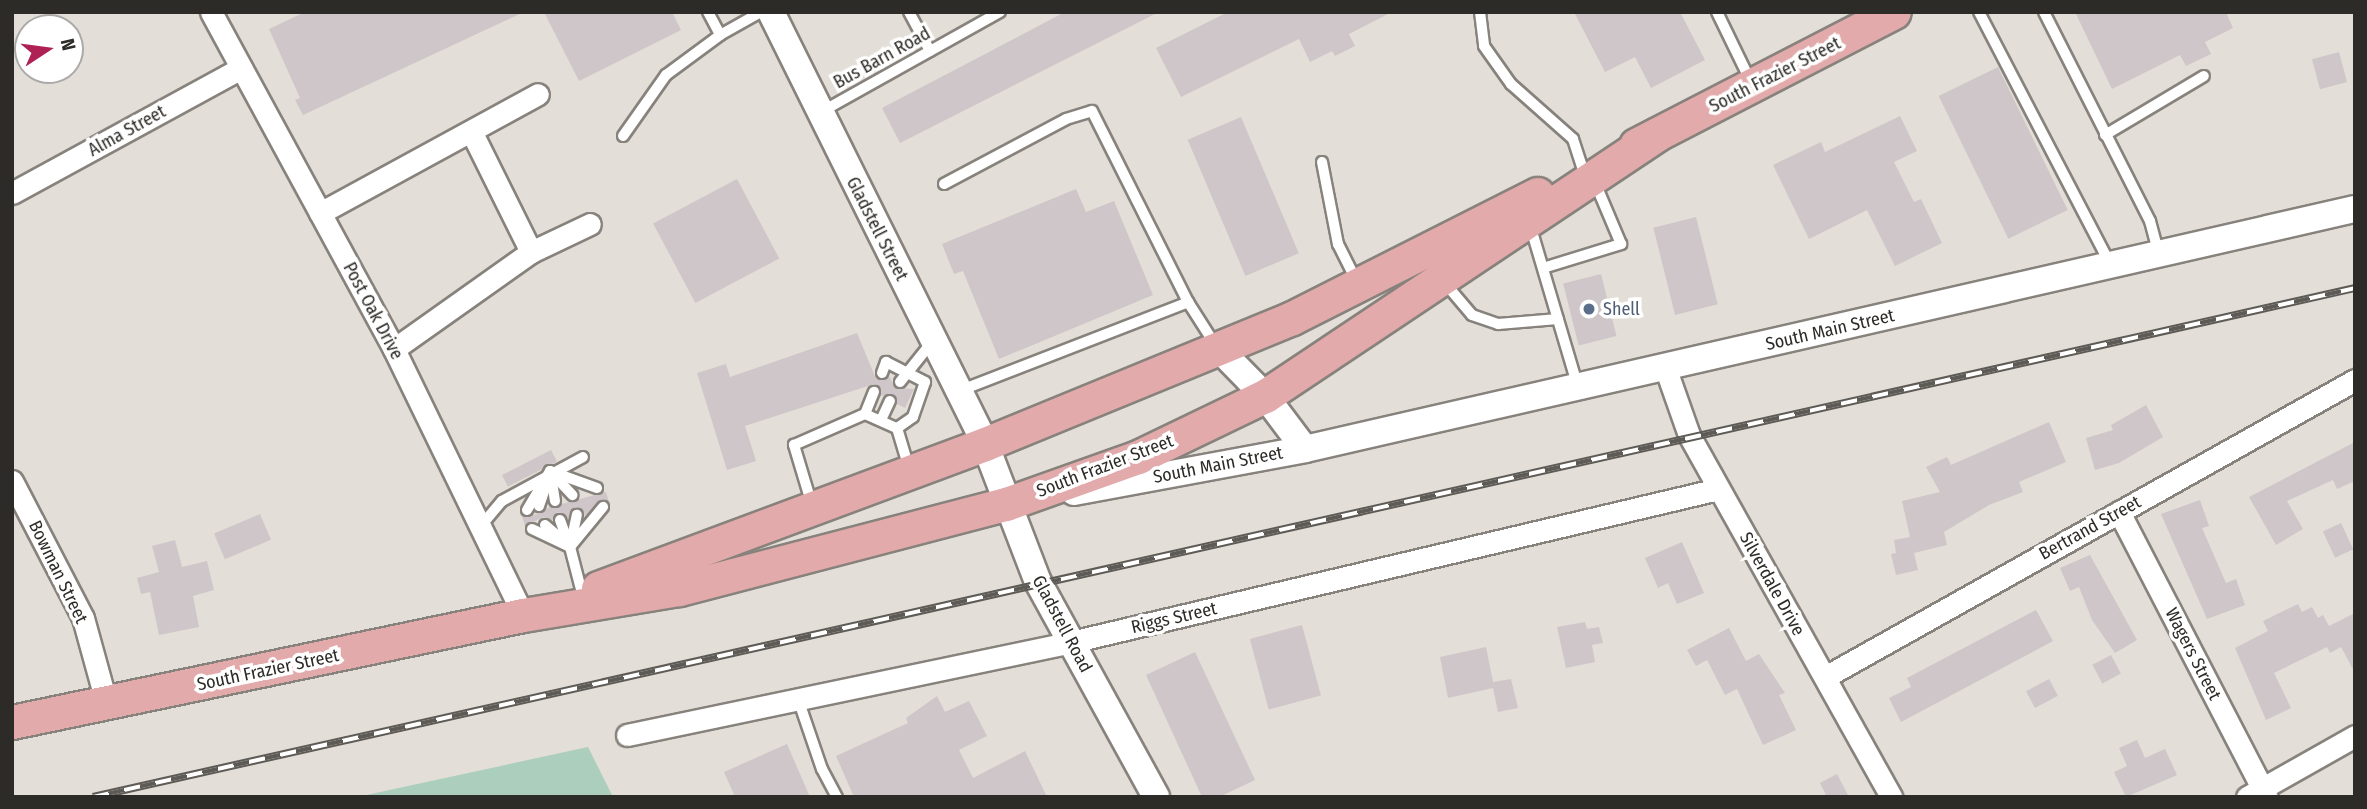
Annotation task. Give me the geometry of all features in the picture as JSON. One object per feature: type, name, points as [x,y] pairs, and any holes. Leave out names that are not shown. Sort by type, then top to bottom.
[{"type":"main road","name":"South Frazier Street","points":[[12,722],[107,705],[523,615],[679,589],[1006,504],[1138,457],[1265,396],[1529,222],[1588,177],[1656,135],[1894,12]]},
{"type":"main road","name":"South Frazier Street","points":[[523,615],[985,444],[1218,348],[1588,177]]},
{"type":"street","name":"Post Oak Drive","points":[[211,12],[394,349],[523,615]]},
{"type":"street","name":"Gladstell Street","points":[[771,12],[818,113],[985,444]]},
{"type":"street","name":"Alma Street","points":[[12,193],[241,68]]},
{"type":"street","points":[[320,213],[472,133],[538,94]]},
{"type":"street","points":[[472,133],[531,252]]},
{"type":"street","name":"South Main Street","points":[[1006,504],[1305,449],[2355,209]]},
{"type":"street","points":[[394,349],[531,252],[590,224]]},
{"type":"street","name":"South Main Street","points":[[1218,348],[1265,396],[1305,449]]},
{"type":"street","name":"Silverdale Drive","points":[[1665,367],[1689,435],[1891,797]]},
{"type":"street","name":"Bertrand Street","points":[[1825,677],[2355,380]]},
{"type":"street","name":"Gladstell Road","points":[[985,444],[1038,582],[1156,797]]},
{"type":"street","name":"Bowman Street","points":[[12,481],[83,618],[107,705]]},
{"type":"street","name":"Riggs Street","points":[[627,735],[1071,642],[1718,489]]},
{"type":"street","name":"Wagers Street","points":[[2119,512],[2259,794]]},
{"type":"street","points":[[2259,794],[2355,736]]},
{"type":"lane","points":[[708,12],[720,35]]},
{"type":"lane","points":[[623,136],[666,75],[720,35],[761,12]]},
{"type":"lane","points":[[909,12],[930,51]]},
{"type":"lane","name":"Bus Barn Road","points":[[818,113],[1000,12]]},
{"type":"lane","points":[[1480,12],[1484,46],[1511,84],[1573,139],[1588,177],[1621,244],[1543,268]]},
{"type":"lane","points":[[1717,12],[1753,87]]},
{"type":"lane","points":[[1979,12],[2111,266]]},
{"type":"lane","points":[[2043,12],[2150,221],[2159,255]]},
{"type":"lane","points":[[2105,135],[2204,76]]},
{"type":"lane","points":[[944,184],[1066,119],[1092,111],[1188,302],[1218,348]]},
{"type":"lane","points":[[1322,162],[1338,244],[1359,285]]},
{"type":"lane","points":[[1529,222],[1578,387]]},
{"type":"lane","points":[[1442,280],[1472,315],[1498,324],[1558,319]]},
{"type":"lane","points":[[959,391],[1188,302]]},
{"type":"lane","points":[[903,377],[934,340]]},
{"type":"lane","points":[[882,373],[886,362],[903,377],[925,382],[913,417],[897,428]]},
{"type":"lane","points":[[865,414],[874,392]]},
{"type":"lane","points":[[881,420],[890,401]]},
{"type":"lane","points":[[813,508],[793,445],[865,414],[897,428],[910,472]]},
{"type":"lane","points":[[480,527],[502,501],[550,471],[583,457]]},
{"type":"lane","points":[[550,471],[597,488]]},
{"type":"lane","points":[[550,471],[585,492]]},
{"type":"lane","points":[[550,471],[572,495]]},
{"type":"lane","points":[[550,471],[555,501]]},
{"type":"lane","points":[[539,506],[550,471]]},
{"type":"lane","points":[[527,510],[550,471]]},
{"type":"lane","points":[[570,547],[603,508]]},
{"type":"lane","points":[[570,547],[590,511]]},
{"type":"lane","points":[[570,547],[577,515]]},
{"type":"lane","points":[[560,520],[582,593]]},
{"type":"lane","points":[[545,525],[570,547]]},
{"type":"lane","points":[[532,529],[570,547]]},
{"type":"lane","points":[[798,699],[822,769],[837,797]]},
{"type":"green space","points":[[588,747],[613,797],[357,797]]},
{"type":"building","points":[[305,12],[524,12],[303,115],[295,100],[300,98],[269,29]]},
{"type":"building","points":[[544,12],[672,12],[681,30],[579,81]]},
{"type":"building","points":[[1065,12],[1159,12],[900,143],[882,108]]},
{"type":"building","points":[[1228,12],[1392,12],[1349,34],[1355,46],[1335,56],[1332,51],[1310,62],[1299,39],[1181,97],[1156,48]]},
{"type":"building","points":[[1574,12],[1680,12],[1705,60],[1651,88],[1635,57],[1605,72]]},
{"type":"building","points":[[2075,12],[2226,12],[2233,28],[2205,42],[2211,54],[2186,66],[2180,55],[2112,89]]},
{"type":"building","points":[[2339,52],[2347,82],[2320,89],[2312,59]]},
{"type":"building","points":[[1998,67],[2068,210],[2008,239],[1939,96]]},
{"type":"building","points":[[1900,116],[1917,151],[1894,162],[1914,202],[1921,199],[1942,243],[1895,266],[1867,210],[1809,239],[1773,165],[1821,142],[1825,152]]},
{"type":"building","points":[[1241,117],[1299,253],[1245,276],[1188,140]]},
{"type":"building","points":[[737,179],[779,258],[695,303],[653,224]]},
{"type":"building","points":[[1076,189],[1086,212],[1114,201],[1153,295],[999,359],[963,271],[954,274],[942,244]]},
{"type":"building","points":[[1696,217],[1718,304],[1675,315],[1653,228]]},
{"type":"building","name":"Shell","points":[[1601,274],[1616,336],[1579,346],[1563,283]]},
{"type":"building","points":[[857,333],[876,379],[889,376],[896,388],[914,389],[905,408],[897,404],[894,394],[881,396],[881,388],[874,384],[745,426],[756,461],[727,470],[697,373],[726,364],[730,377]]},
{"type":"building","points":[[2146,405],[2163,437],[2119,463],[2095,470],[2086,438],[2113,430],[2111,425]]},
{"type":"building","points":[[2049,422],[2066,462],[2019,482],[2023,492],[1989,505],[1944,532],[1947,545],[1914,553],[1918,570],[1896,575],[1891,554],[1896,553],[1894,540],[1910,537],[1902,501],[1940,492],[1926,467],[1947,457],[1951,465]]},
{"type":"building","points":[[2355,442],[2355,481],[2337,489],[2333,480],[2287,501],[2303,529],[2276,545],[2249,497]]},
{"type":"building","points":[[551,450],[557,462],[508,487],[502,475]]},
{"type":"building","points":[[606,492],[609,502],[600,500],[585,517],[583,510],[575,507],[568,519],[558,512],[552,521],[543,517],[525,526],[522,516],[530,517],[547,508]]},
{"type":"building","points":[[2200,500],[2209,526],[2202,528],[2226,583],[2236,579],[2245,605],[2207,619],[2161,514]]},
{"type":"building","points":[[260,514],[271,540],[225,559],[214,534]]},
{"type":"building","points":[[2341,523],[2353,549],[2335,558],[2323,531]]},
{"type":"building","points":[[175,540],[182,567],[207,561],[214,590],[193,596],[199,627],[159,635],[150,592],[141,594],[137,578],[159,572],[152,546]]},
{"type":"building","points":[[1682,542],[1704,593],[1677,604],[1668,583],[1658,588],[1645,558]]},
{"type":"building","points":[[2090,555],[2137,640],[2115,653],[2092,620],[2079,587],[2070,591],[2060,568]]},
{"type":"building","points":[[2298,604],[2302,612],[2312,607],[2318,618],[2323,615],[2329,626],[2355,613],[2355,673],[2341,647],[2330,653],[2327,647],[2274,673],[2291,708],[2266,720],[2235,648],[2268,631],[2263,621]]},
{"type":"building","points":[[2036,610],[2053,641],[1901,722],[1889,698],[1911,687],[1907,678]]},
{"type":"building","points":[[1585,622],[1587,629],[1599,627],[1603,643],[1592,645],[1595,662],[1566,668],[1557,627]]},
{"type":"building","points":[[1302,625],[1321,696],[1269,709],[1250,639]]},
{"type":"building","points":[[1729,628],[1746,661],[1759,654],[1785,693],[1779,695],[1796,730],[1763,745],[1737,689],[1725,695],[1707,660],[1696,666],[1687,650]]},
{"type":"building","points":[[1486,647],[1493,682],[1511,679],[1518,708],[1498,712],[1493,688],[1448,698],[1440,657]]},
{"type":"building","points":[[1195,652],[1255,780],[1219,797],[1202,797],[1146,675]]},
{"type":"building","points":[[2111,655],[2121,674],[2102,683],[2092,665]]},
{"type":"building","points":[[2049,679],[2058,696],[2035,708],[2026,691]]},
{"type":"building","points":[[937,696],[945,712],[969,701],[987,736],[959,750],[973,778],[1025,751],[1047,797],[854,797],[836,756],[908,723],[906,718]]},
{"type":"building","points":[[2137,740],[2145,758],[2165,749],[2177,775],[2126,797],[2114,772],[2127,766],[2119,748]]},
{"type":"building","points":[[787,744],[810,797],[735,797],[724,772]]},
{"type":"building","points":[[1837,774],[1849,797],[1827,797],[1820,783]]},
{"type":"railway","points":[[93,797],[2355,288]]},
{"type":"place","name":"Shell","points":[[1589,309]]}]
